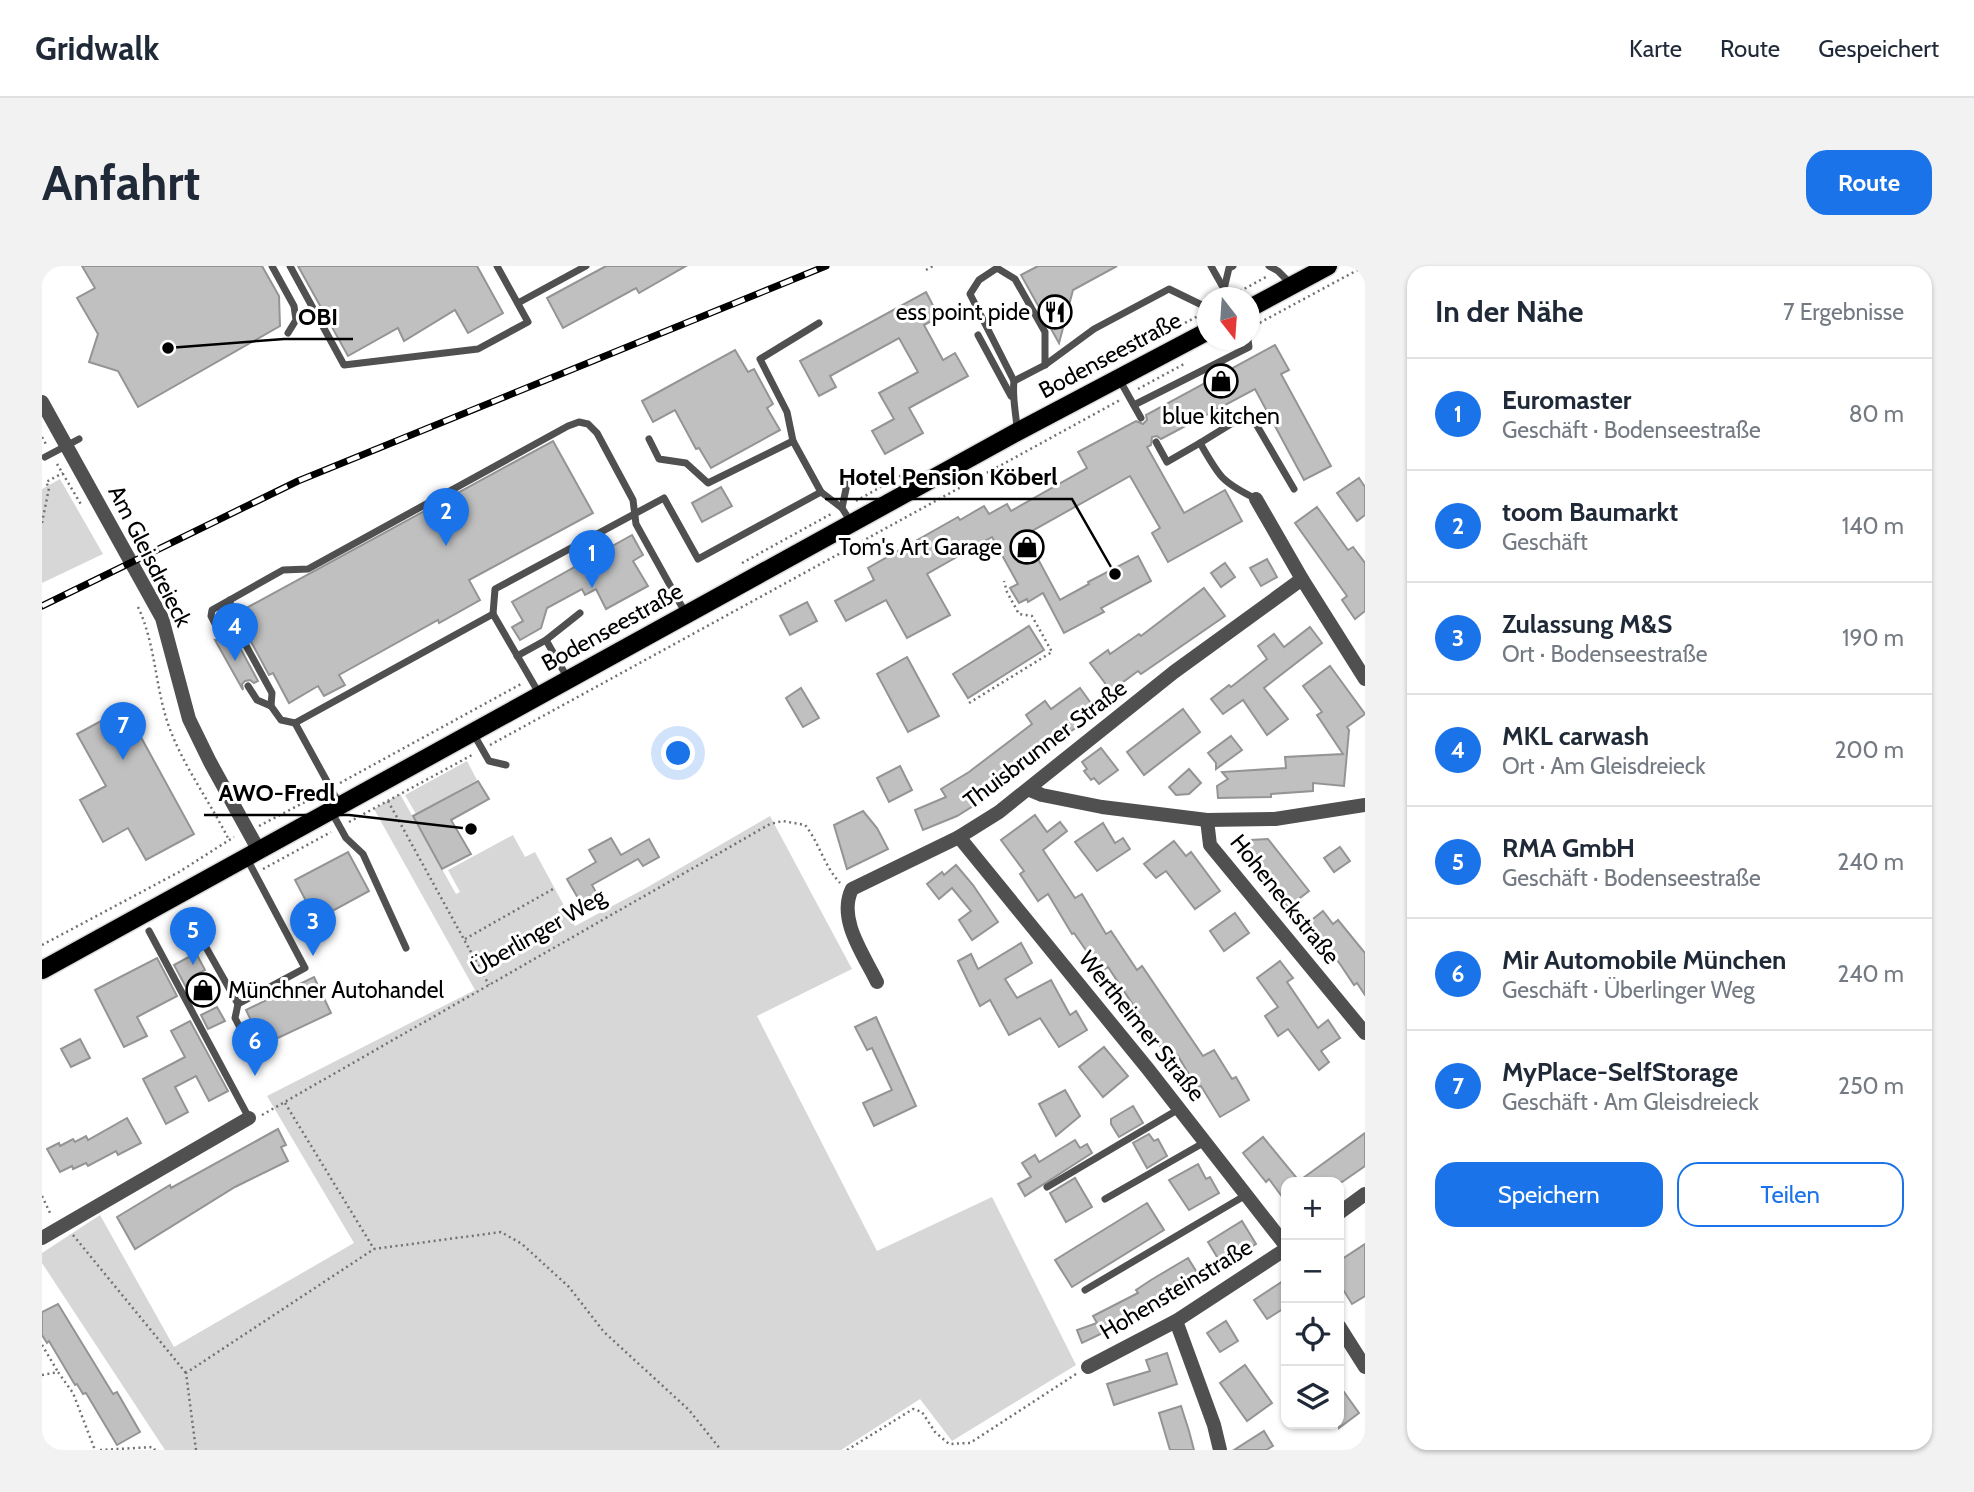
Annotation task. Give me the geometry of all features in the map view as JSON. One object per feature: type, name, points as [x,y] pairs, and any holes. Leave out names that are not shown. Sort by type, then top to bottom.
[{"type":"main road","points":[[1260,303],[1328,266]]},
{"type":"main road","name":"Bodenseestraße","points":[[42,970],[540,695],[564,672],[687,615],[1017,432],[1123,387],[1197,338]]},
{"type":"street","name":"Am Gleisdreieck","points":[[42,402],[162,618],[189,719],[248,831],[252,853]]},
{"type":"street","points":[[1256,499],[1302,579],[1365,678]]},
{"type":"street","name":"Thuisbrunner Straße","points":[[852,889],[959,837],[1030,790],[1174,672],[1302,579]]},
{"type":"street","points":[[1030,790],[1042,795],[1102,807],[1207,820],[1275,819],[1365,805]]},
{"type":"street","name":"Hoheneckstraße","points":[[1207,820],[1210,845],[1365,1033]]},
{"type":"street","name":"Wertheimer Straße","points":[[959,837],[1179,1109],[1281,1241]]},
{"type":"street","points":[[852,889],[847,898],[848,921],[877,982]]},
{"type":"street","points":[[42,1238],[249,1118]]},
{"type":"street","points":[[1344,1209],[1365,1194]]},
{"type":"street","name":"Hohensteinstraße","points":[[1088,1367],[1176,1321],[1281,1251]]},
{"type":"street","points":[[1176,1321],[1214,1425],[1220,1450]]},
{"type":"street","points":[[1344,1334],[1365,1367]]},
{"type":"lane","points":[[272,266],[294,306],[296,320],[288,333]]},
{"type":"lane","points":[[290,266],[344,365],[478,349],[528,322],[497,266]]},
{"type":"lane","points":[[518,303],[586,266]]},
{"type":"lane","points":[[1211,266],[1220,287]]},
{"type":"lane","points":[[1224,287],[1229,268],[1233,266]]},
{"type":"lane","points":[[1270,266],[1292,285]]},
{"type":"lane","points":[[1012,397],[1014,381],[970,294],[979,280],[997,268],[1016,279],[1045,332],[1045,365]]},
{"type":"lane","points":[[1014,381],[1045,365],[1094,329],[1169,289],[1197,304]]},
{"type":"lane","points":[[819,323],[760,359],[788,412],[793,441],[821,492],[842,508],[853,524]]},
{"type":"lane","points":[[978,335],[1012,397],[1017,432]]},
{"type":"lane","points":[[1135,405],[1241,350]]},
{"type":"lane","points":[[1123,387],[1141,418]]},
{"type":"lane","points":[[1156,442],[1167,462],[1239,419],[1256,424],[1294,489]]},
{"type":"lane","points":[[221,636],[211,616],[212,610],[283,570],[308,569],[579,422],[588,424],[597,433],[629,492],[636,524],[687,615]]},
{"type":"lane","points":[[47,454],[79,439]]},
{"type":"lane","points":[[649,439],[659,459],[686,463],[708,483],[793,441]]},
{"type":"lane","points":[[1200,443],[1221,478],[1256,499]]},
{"type":"lane","points":[[842,508],[847,484]]},
{"type":"lane","points":[[540,695],[493,614],[495,589],[501,584],[664,498],[698,559],[821,492]]},
{"type":"lane","points":[[230,600],[232,620],[272,693],[271,706]]},
{"type":"lane","points":[[517,656],[546,640],[579,613]]},
{"type":"lane","points":[[248,686],[257,700],[271,706],[282,720],[295,723],[493,614]]},
{"type":"lane","points":[[546,640],[564,672]]},
{"type":"lane","points":[[295,723],[331,788],[339,827],[363,854],[406,948]]},
{"type":"lane","points":[[473,732],[489,761],[506,765]]},
{"type":"lane","points":[[238,1004],[305,968],[255,873],[252,853]]},
{"type":"lane","points":[[149,931],[249,1118]]},
{"type":"lane","points":[[200,935],[238,1004],[235,1018],[254,1055]]},
{"type":"lane","points":[[1047,1187],[1179,1109]]},
{"type":"lane","points":[[1105,1199],[1205,1142]]},
{"type":"lane","points":[[1085,1290],[1246,1195]]},
{"type":"path","points":[[926,270],[933,266]]},
{"type":"path","points":[[1260,323],[1365,266]]},
{"type":"path","points":[[1249,287],[1278,271]]},
{"type":"path","points":[[1040,400],[1197,316]]},
{"type":"path","points":[[255,873],[482,749],[1123,387],[1192,358]]},
{"type":"path","points":[[42,437],[47,454]]},
{"type":"path","points":[[57,462],[83,508]]},
{"type":"path","points":[[736,567],[912,470]]},
{"type":"path","points":[[42,523],[49,488],[46,482],[63,473]]},
{"type":"path","points":[[969,702],[1052,652],[1032,616],[1020,614],[1004,581]]},
{"type":"path","points":[[137,605],[149,636],[168,723],[177,745],[229,840]]},
{"type":"path","points":[[564,672],[654,612]]},
{"type":"path","points":[[42,945],[179,872],[229,840],[531,679]]},
{"type":"path","points":[[388,801],[490,986]]},
{"type":"path","name":"Überlinger Weg","points":[[249,1118],[261,1115],[285,1102],[771,824],[783,821],[805,825],[836,879],[843,887],[852,889]]},
{"type":"path","points":[[464,940],[553,889]]},
{"type":"path","points":[[285,1102],[374,1250]]},
{"type":"path","points":[[42,1196],[61,1226],[186,1373],[196,1450]]},
{"type":"path","points":[[186,1373],[374,1250],[501,1232],[522,1244],[569,1287],[604,1332],[689,1410],[721,1450]]},
{"type":"path","points":[[42,1345],[73,1393],[95,1450]]},
{"type":"path","points":[[847,1450],[914,1409],[922,1412],[935,1432],[949,1444],[970,1443],[1088,1367]]},
{"type":"path","points":[[42,1375],[58,1371]]},
{"type":"path","points":[[100,1450],[153,1447],[155,1450]]},
{"type":"shaded area","points":[[60,479],[103,554],[42,583],[42,489]]},
{"type":"shaded area","points":[[467,761],[477,780],[416,814],[405,795]]},
{"type":"shaded area","points":[[400,794],[456,894],[460,892],[448,870],[513,835],[525,857],[535,852],[575,926],[770,816],[852,969],[757,1016],[877,1251],[992,1197],[1076,1365],[952,1441],[920,1399],[841,1450],[165,1450],[42,1263],[42,1253],[100,1215],[174,1347],[354,1243],[267,1096],[475,990],[374,809]]},
{"type":"building","points":[[82,266],[262,266],[279,296],[280,326],[138,407],[118,371],[89,362],[98,334],[77,298],[95,288]]},
{"type":"building","points":[[298,266],[477,266],[503,313],[468,333],[455,310],[404,341],[398,328],[348,356]]},
{"type":"building","points":[[606,266],[686,266],[639,293],[636,288],[563,328],[547,298]]},
{"type":"building","points":[[1038,266],[1117,266],[1073,290],[1059,343],[1021,275]]},
{"type":"building","points":[[926,292],[939,317],[924,325],[943,360],[955,353],[968,376],[909,408],[923,433],[885,454],[872,431],[894,419],[879,393],[918,372],[899,338],[830,376],[836,387],[819,396],[800,361]]},
{"type":"building","points":[[1275,345],[1289,370],[1281,374],[1331,466],[1304,480],[1255,389],[1161,439],[1152,437],[1151,445],[1147,447],[1184,513],[1225,490],[1242,521],[1168,562],[1152,533],[1160,528],[1130,476],[1025,535],[1060,600],[1138,556],[1151,581],[1101,608],[1104,612],[1064,633],[1043,593],[1028,602],[1027,599],[1019,603],[1010,588],[1018,584],[992,537],[927,574],[950,615],[907,638],[886,600],[846,621],[835,601],[874,580],[868,568],[958,517],[960,520],[984,506],[989,514],[1007,504],[1011,511],[1087,468],[1078,452],[1136,421],[1143,424],[1147,420],[1146,415]]},
{"type":"building","points":[[735,350],[748,372],[754,369],[773,404],[767,408],[780,430],[711,468],[699,448],[696,449],[675,410],[653,422],[642,401]]},
{"type":"building","points":[[553,441],[593,513],[469,580],[480,600],[339,675],[345,685],[324,696],[318,686],[289,703],[273,673],[269,675],[242,625],[245,623],[239,612]]},
{"type":"building","points":[[1359,478],[1365,487],[1365,515],[1357,521],[1337,493]]},
{"type":"building","points":[[721,487],[732,506],[702,522],[692,503]]},
{"type":"building","points":[[1317,507],[1348,550],[1353,547],[1365,563],[1365,611],[1355,619],[1342,600],[1347,596],[1295,523]]},
{"type":"building","points":[[632,535],[643,555],[633,561],[648,586],[606,609],[596,589],[585,595],[582,589],[547,608],[541,628],[520,640],[512,627],[523,621],[512,602]]},
{"type":"building","points":[[1267,559],[1277,577],[1261,586],[1250,568]]},
{"type":"building","points":[[1225,563],[1235,577],[1221,587],[1211,573]]},
{"type":"building","points":[[1204,588],[1225,616],[1141,674],[1138,671],[1111,691],[1090,663],[1108,650],[1110,654],[1139,634],[1141,636]]},
{"type":"building","points":[[807,602],[817,621],[790,635],[780,616]]},
{"type":"building","points":[[1029,626],[1044,650],[968,698],[953,674]]},
{"type":"building","points":[[1310,627],[1322,643],[1264,688],[1288,719],[1267,735],[1243,700],[1223,714],[1211,699],[1267,659],[1258,646],[1274,634],[1284,647]]},
{"type":"building","points":[[231,631],[258,681],[245,681],[242,684],[243,690],[215,640],[224,641],[226,633]]},
{"type":"building","points":[[907,657],[939,716],[908,732],[877,674]]},
{"type":"building","points":[[1330,666],[1365,714],[1347,727],[1349,730],[1344,786],[1313,783],[1313,791],[1271,794],[1271,797],[1218,798],[1217,786],[1228,779],[1222,772],[1286,768],[1285,757],[1343,754],[1317,715],[1322,712],[1303,686]]},
{"type":"building","points":[[801,688],[819,718],[803,727],[786,698]]},
{"type":"building","points":[[1080,688],[1098,713],[1034,756],[1035,758],[1017,772],[1014,769],[990,787],[994,793],[957,816],[923,830],[915,810],[946,797],[941,789],[969,772],[1032,724],[1026,715],[1045,701],[1051,709]]},
{"type":"building","points":[[125,708],[194,834],[146,860],[128,828],[103,842],[80,800],[106,786],[77,734]]},
{"type":"building","points":[[1183,709],[1200,732],[1144,775],[1127,752]]},
{"type":"building","points":[[1231,736],[1242,750],[1216,769],[1216,763],[1208,753]]},
{"type":"building","points":[[1101,748],[1118,770],[1099,784],[1094,778],[1091,780],[1084,771],[1087,769],[1082,762]]},
{"type":"building","points":[[900,766],[912,790],[889,802],[877,778]]},
{"type":"building","points":[[1189,769],[1201,783],[1189,794],[1176,795],[1169,787]]},
{"type":"building","points":[[478,781],[489,799],[451,820],[471,854],[442,869],[413,816]]},
{"type":"building","points":[[863,811],[877,828],[888,849],[847,869],[834,825]]},
{"type":"building","points":[[1035,815],[1047,832],[1060,822],[1067,831],[1043,850],[1075,898],[1082,894],[1106,934],[1111,931],[1137,970],[1142,966],[1203,1056],[1214,1050],[1232,1079],[1236,1077],[1249,1100],[1220,1117],[1201,1086],[1197,1088],[1178,1056],[1170,1061],[1108,967],[1101,972],[1074,933],[1072,934],[1048,894],[1038,901],[1020,874],[1024,871],[1001,840]]},
{"type":"building","points":[[1103,823],[1115,843],[1123,838],[1130,849],[1097,871],[1075,842]]},
{"type":"building","points":[[611,838],[621,855],[649,839],[659,857],[643,866],[638,859],[592,885],[598,896],[582,905],[567,879],[596,862],[589,850]]},
{"type":"building","points":[[1268,839],[1309,891],[1288,907],[1242,846],[1250,840]]},
{"type":"building","points":[[1174,841],[1186,856],[1191,852],[1220,891],[1195,909],[1166,871],[1156,878],[1144,864]]},
{"type":"building","points":[[1340,847],[1350,861],[1334,872],[1324,858]]},
{"type":"building","points":[[348,852],[369,891],[316,920],[295,880]]},
{"type":"building","points":[[956,865],[998,922],[972,940],[959,920],[971,911],[952,888],[939,899],[927,884]]},
{"type":"building","points":[[1323,911],[1333,924],[1338,920],[1365,953],[1365,995],[1357,983],[1354,985],[1308,923]]},
{"type":"building","points":[[1235,913],[1249,933],[1224,951],[1210,931]]},
{"type":"building","points":[[1021,943],[1032,963],[1005,979],[1017,998],[1051,980],[1070,1015],[1076,1011],[1087,1030],[1059,1047],[1040,1018],[1009,1035],[990,1000],[980,1006],[958,961],[971,954],[978,969]]},
{"type":"building","points":[[196,953],[205,970],[199,973],[204,982],[188,991],[174,965]]},
{"type":"building","points":[[157,958],[177,996],[137,1017],[147,1036],[124,1047],[95,990]]},
{"type":"building","points":[[1280,961],[1293,978],[1287,982],[1318,1028],[1328,1020],[1340,1038],[1321,1051],[1329,1062],[1319,1070],[1288,1029],[1278,1036],[1265,1016],[1278,1007],[1257,978]]},
{"type":"building","points":[[314,977],[331,1013],[263,1045],[246,1010]]},
{"type":"building","points":[[217,1007],[225,1021],[208,1029],[201,1015]]},
{"type":"building","points":[[876,1017],[916,1106],[874,1126],[863,1103],[892,1090],[872,1048],[867,1050],[855,1027]]},
{"type":"building","points":[[190,1021],[228,1091],[209,1101],[196,1076],[175,1087],[188,1112],[166,1124],[143,1079],[185,1057],[171,1031]]},
{"type":"building","points":[[80,1039],[90,1058],[71,1067],[61,1049]]},
{"type":"building","points":[[1104,1047],[1128,1076],[1103,1097],[1079,1067]]},
{"type":"building","points":[[1065,1090],[1080,1116],[1056,1136],[1039,1104]]},
{"type":"building","points":[[1133,1106],[1143,1123],[1119,1137],[1111,1119]]},
{"type":"building","points":[[127,1118],[141,1143],[118,1155],[116,1151],[88,1166],[86,1163],[73,1169],[72,1166],[60,1172],[47,1149],[73,1139],[75,1142],[86,1136],[88,1140]]},
{"type":"building","points":[[278,1129],[286,1145],[281,1147],[288,1161],[235,1187],[135,1249],[117,1217],[170,1185],[171,1188]]},
{"type":"building","points":[[1365,1133],[1365,1166],[1344,1181],[1344,1177],[1304,1177]]},
{"type":"building","points":[[1149,1134],[1154,1141],[1158,1139],[1167,1156],[1147,1168],[1133,1143]]},
{"type":"building","points":[[1263,1137],[1296,1177],[1281,1177],[1281,1195],[1269,1179],[1266,1182],[1243,1153]]},
{"type":"building","points":[[1075,1140],[1080,1148],[1087,1144],[1092,1153],[1025,1196],[1018,1184],[1031,1177],[1022,1163],[1035,1155],[1039,1162]]},
{"type":"building","points":[[1198,1164],[1206,1179],[1210,1177],[1219,1193],[1189,1210],[1169,1180]]},
{"type":"building","points":[[1075,1178],[1092,1207],[1066,1222],[1050,1193]]},
{"type":"building","points":[[1147,1203],[1164,1230],[1072,1287],[1055,1260]]},
{"type":"building","points":[[1242,1221],[1256,1244],[1222,1265],[1208,1242]]},
{"type":"building","points":[[1365,1244],[1365,1296],[1352,1304],[1344,1291],[1344,1258]]},
{"type":"building","points":[[1188,1258],[1201,1279],[1138,1316],[1082,1343],[1077,1330],[1097,1323],[1093,1316],[1138,1293],[1136,1290]]},
{"type":"building","points":[[1281,1282],[1281,1310],[1267,1319],[1254,1300]]},
{"type":"building","points":[[58,1304],[113,1394],[117,1392],[140,1432],[117,1445],[86,1393],[83,1394],[77,1384],[75,1385],[49,1341],[47,1343],[42,1335],[42,1312]]},
{"type":"building","points":[[1226,1321],[1238,1341],[1220,1352],[1207,1333]]},
{"type":"building","points":[[1167,1353],[1177,1384],[1114,1405],[1107,1384],[1150,1371],[1146,1360]]},
{"type":"building","points":[[1245,1365],[1272,1403],[1247,1421],[1220,1383]]},
{"type":"building","points":[[1344,1392],[1359,1413],[1344,1424]]},
{"type":"building","points":[[1181,1406],[1194,1450],[1170,1450],[1159,1413]]},
{"type":"building","points":[[1264,1431],[1273,1446],[1266,1450],[1234,1450]]},
{"type":"railway","points":[[42,606],[298,481],[826,266]]},
{"type":"place","name":"ess point pide","points":[[1055,312]]},
{"type":"place","name":"OBI","points":[[168,348]]},
{"type":"place","name":"blue kitchen","points":[[1221,381]]},
{"type":"place","name":"toom Baumarkt","points":[[446,546]]},
{"type":"place","name":"Tom's Art Garage","points":[[1027,547]]},
{"type":"place","name":"Hotel Pension Köberl","points":[[1115,574]]},
{"type":"place","name":"Euromaster","points":[[592,588]]},
{"type":"place","name":"MKL carwash","points":[[235,661]]},
{"type":"place","name":"MyPlace-SelfStorage","points":[[123,760]]},
{"type":"place","name":"AWO-Fredl","points":[[471,829]]},
{"type":"place","name":"Zulassung M&S","points":[[313,956]]},
{"type":"place","name":"RMA GmbH","points":[[193,965]]},
{"type":"place","name":"Münchner Autohandel","points":[[203,990]]},
{"type":"place","name":"Mir Automobile München","points":[[255,1076]]}]
